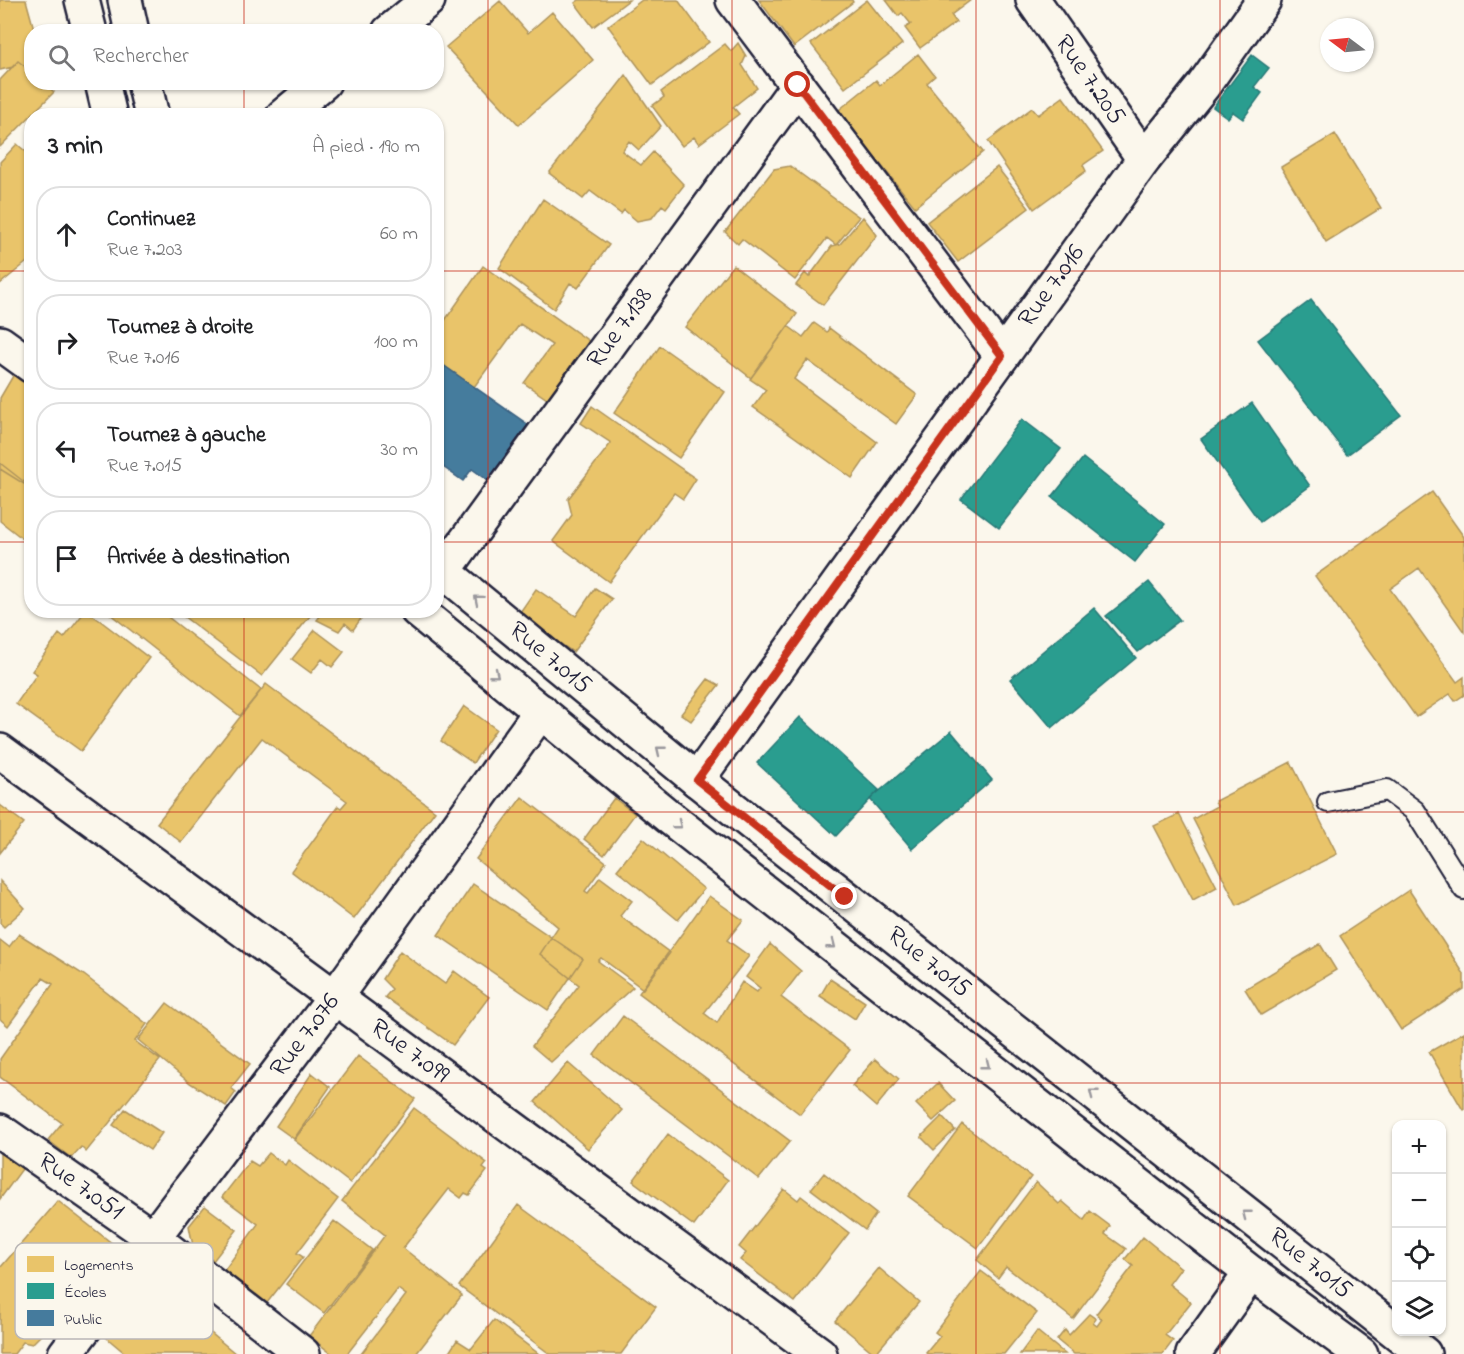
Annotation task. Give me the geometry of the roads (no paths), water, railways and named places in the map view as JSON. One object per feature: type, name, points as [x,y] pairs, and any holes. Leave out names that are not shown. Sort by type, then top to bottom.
[{"type":"street","points":[[82,0],[88,24]]},
{"type":"street","points":[[124,0],[130,24]]},
{"type":"street","points":[[398,24],[428,0]]},
{"type":"street","points":[[734,0],[1002,356]]},
{"type":"street","name":"Rue 7.205","points":[[1033,0],[1144,159]]},
{"type":"street","name":"Rue 7.016","points":[[697,780],[1144,159],[1203,86],[1264,0]]},
{"type":"street","name":"Rue 7.138","points":[[444,563],[798,85]]},
{"type":"street","points":[[104,90],[108,108]]},
{"type":"street","points":[[146,90],[150,108]]},
{"type":"street","points":[[293,108],[314,90]]},
{"type":"street","points":[[0,343],[24,360]]},
{"type":"street","name":"Rue 7.015","points":[[444,571],[697,780],[1424,1354]]},
{"type":"street","name":"Rue 7.015","points":[[427,618],[669,817],[1251,1272],[1361,1354]]},
{"type":"street","name":"Rue 7.076","points":[[147,1243],[335,997],[541,711]]},
{"type":"street","name":"Rue 7.099","points":[[0,751],[820,1354]]},
{"type":"street","name":"Rue 7.051","points":[[0,1131],[160,1243]]},
{"type":"street","points":[[1193,1354],[1251,1272]]},
{"type":"street","name":"Rue 7.051","points":[[213,1284],[303,1354]]},
{"type":"street","name":"Rue 7.076","points":[[64,1354],[75,1339]]},
{"type":"lane","points":[[1328,802],[1387,790],[1415,811],[1464,889]]}]
